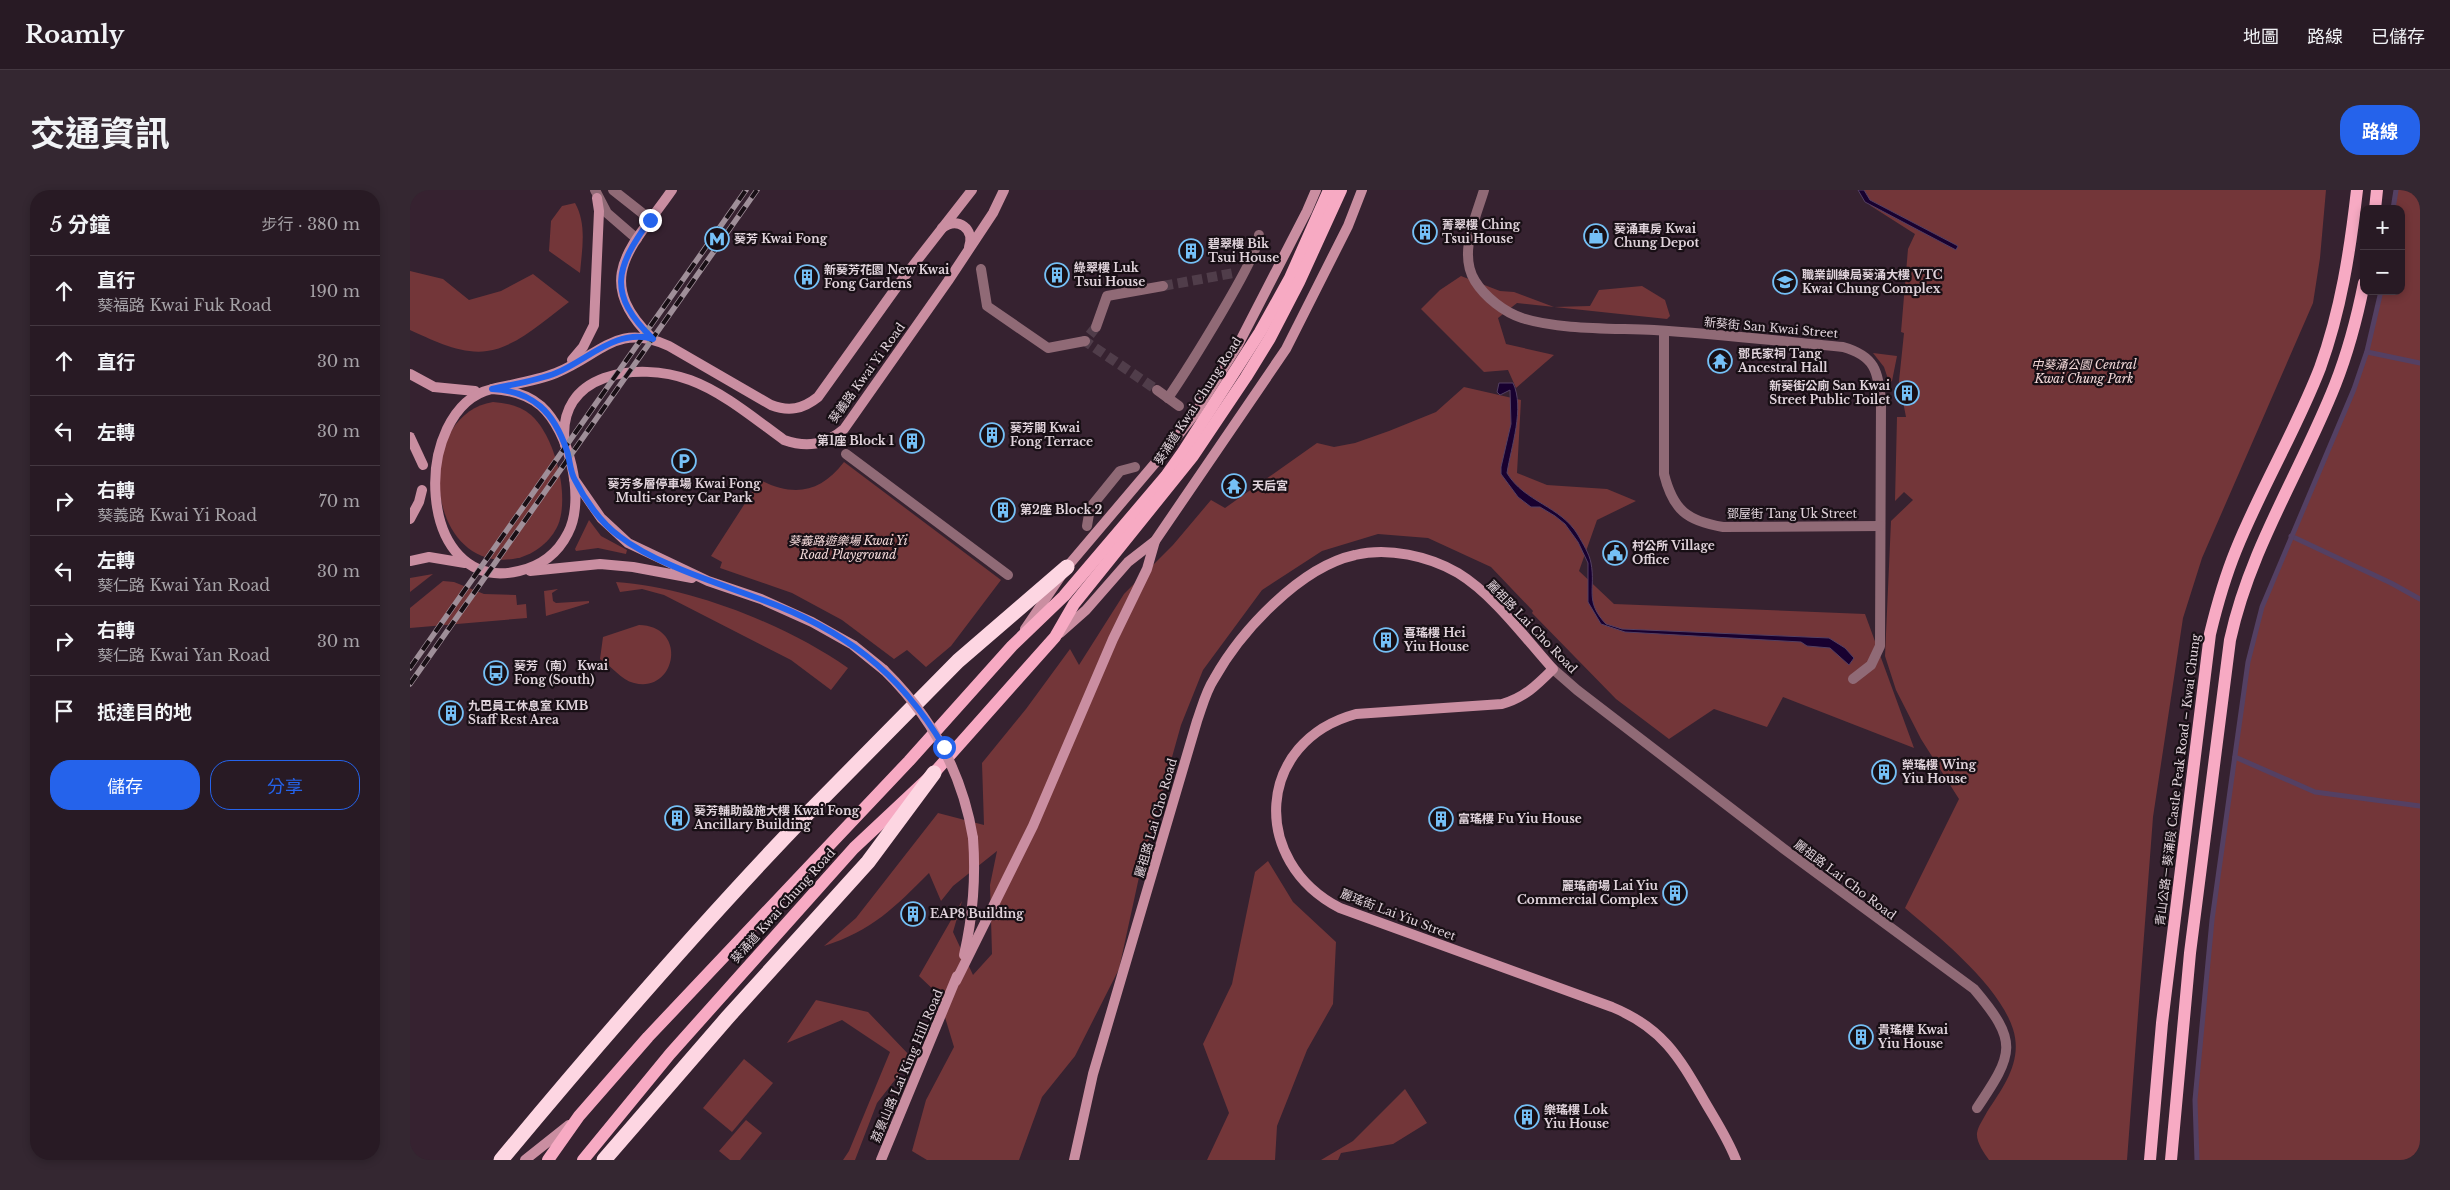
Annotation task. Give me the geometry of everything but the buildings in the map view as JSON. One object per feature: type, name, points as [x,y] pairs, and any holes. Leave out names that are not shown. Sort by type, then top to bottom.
[{"type":"highway","points":[[501,1160],[566,1081],[702,927],[809,812],[958,661],[1067,567]]},
{"type":"highway","points":[[604,1160],[727,1018],[868,862],[934,773]]},
{"type":"main road","name":"葵涌道 Kwai Chung Road","points":[[583,1160],[670,1054],[854,848],[934,773],[1055,637],[1074,604],[1179,475],[1290,278],[1329,190]]},
{"type":"main road","name":"葵涌道 Kwai Chung Road","points":[[548,1160],[580,1116],[648,1037],[909,761],[1012,646],[1064,596],[1142,505],[1216,412],[1270,338],[1332,213],[1341,190]]},
{"type":"main road","name":"青山公路－葵涌段 Castle Peak Road – Kwai Chung","points":[[2150,1160],[2162,1023],[2210,634],[2221,592],[2236,550],[2312,387],[2327,349],[2341,296],[2357,190]]},
{"type":"main road","points":[[2375,205],[2377,190]]},
{"type":"main road","points":[[2171,1160],[2193,933],[2224,670],[2233,627],[2255,557],[2335,385],[2355,325],[2361,295]]},
{"type":"main road","points":[[2174,1122],[2175,1160]]},
{"type":"street","points":[[613,190],[650,220]]},
{"type":"street","points":[[653,339],[631,315],[622,295],[621,284],[624,262],[637,239],[672,190]]},
{"type":"street","name":"葵義路 Kwai Yi Road","points":[[492,389],[556,373],[596,350],[619,340],[638,336],[653,339],[689,357],[771,405],[781,409],[801,408],[818,397],[940,230],[972,190]]},
{"type":"street","name":"葵義路 Kwai Yi Road","points":[[565,445],[564,423],[566,413],[578,394],[586,387],[603,378],[635,372],[679,376],[702,385],[784,440],[796,444],[822,443],[834,438],[844,429],[968,250],[993,213],[1004,190]]},
{"type":"street","name":"葵涌道 Kwai Chung Road","points":[[1012,646],[1067,567],[1173,442],[1208,393],[1238,345],[1308,211],[1316,190]]},
{"type":"street","name":"葵涌道 Kwai Chung Road","points":[[1055,637],[1086,610],[1128,562],[1154,541],[1286,349],[1348,226],[1362,190]]},
{"type":"street","name":"新葵街 San Kwai Street","points":[[1484,190],[1470,237],[1467,262],[1474,280],[1495,302],[1520,318],[1544,324],[1664,331],[1843,347],[1855,350],[1867,357],[1874,366],[1879,378],[1882,401],[1880,646],[1871,665],[1853,679]]},
{"type":"street","points":[[596,194],[607,213],[637,239]]},
{"type":"street","points":[[556,373],[566,366],[583,348],[594,325],[599,228],[596,194]]},
{"type":"street","points":[[940,230],[948,223],[959,223],[968,229],[972,240],[968,250]]},
{"type":"street","points":[[1168,398],[1202,346],[1239,272],[1257,247],[1259,235]]},
{"type":"street","points":[[981,269],[987,306],[1048,348],[1085,341]]},
{"type":"street","points":[[1096,327],[1107,296],[1163,286]]},
{"type":"street","name":"鄧屋街 Tang Uk Street","points":[[1664,331],[1664,474],[1668,492],[1677,506],[1687,516],[1703,523],[1723,527],[1880,526]]},
{"type":"street","points":[[410,374],[434,387],[518,392],[540,405],[549,414],[565,445],[574,479],[574,517],[564,540],[556,550],[537,565],[513,572]]},
{"type":"street","points":[[1157,390],[1179,406]]},
{"type":"street","points":[[439,422],[456,403],[479,391]]},
{"type":"street","points":[[410,437],[425,470]]},
{"type":"street","points":[[410,519],[419,502],[424,484],[427,450]]},
{"type":"street","points":[[846,454],[1008,575]]},
{"type":"street","points":[[1087,526],[1090,508],[1120,471],[1135,467]]},
{"type":"street","points":[[574,479],[601,518],[618,536],[639,549],[708,581],[761,599],[812,622],[852,645],[884,670],[917,705],[944,747],[963,791],[973,838],[973,910],[956,981]]},
{"type":"street","points":[[424,484],[428,514],[438,535],[466,563]]},
{"type":"street","points":[[956,981],[1033,826],[1113,639],[1147,569],[1154,541]]},
{"type":"street","name":"麗祖路 Lai Cho Road","points":[[1074,1160],[1093,1074],[1197,721],[1213,680],[1248,630],[1264,611],[1298,584],[1328,565],[1354,555],[1378,552],[1405,554],[1431,562],[1457,573],[1482,591],[1553,669],[1570,684],[1880,922],[1974,989],[1993,1011],[2004,1033],[2007,1050],[2001,1072],[1977,1108]]},
{"type":"street","points":[[410,561],[429,557],[466,563],[489,571],[513,572],[600,564],[634,567],[708,581]]},
{"type":"street","name":"麗瑤街 Lai Yiu Street","points":[[1553,669],[1532,690],[1516,700],[1502,704],[1369,712],[1345,717],[1325,726],[1298,750],[1280,784],[1276,823],[1282,848],[1293,869],[1308,887],[1340,908],[1612,1007],[1647,1025],[1665,1040],[1681,1061],[1726,1137],[1736,1160]]},
{"type":"street","name":"荔景山路 Lai King Hill Road","points":[[881,1160],[956,981]]},
{"type":"street","points":[[525,1160],[580,1116]]},
{"type":"green space","name":"中葵涌公園 Central Kwai Chung Park","points":[[1858,190],[2326,190],[2320,258],[2313,303],[2202,558],[2183,618],[2153,817],[2127,1160],[1989,1160],[1979,1144],[1977,1133],[1981,1122],[2000,1093],[2014,1062],[2016,1052],[2013,1029],[2006,1012],[1982,979],[1950,947],[1905,908],[1959,799],[1921,739],[1896,690],[1885,656],[1891,521],[1913,500],[1904,492],[1895,501],[1897,417],[1906,417],[1899,381],[1904,333],[1901,332],[1908,249],[1915,234],[1871,206]]},
{"type":"green space","points":[[2396,190],[2420,190],[2420,1160],[2197,1160],[2195,1100],[2212,920],[2248,662],[2262,607],[2354,389],[2367,351],[2380,295],[2405,295],[2405,205],[2394,205]]},
{"type":"green space","points":[[575,203],[579,211],[582,228],[580,273],[549,251],[551,221],[562,206]]},
{"type":"green space","points":[[410,271],[443,279],[469,300],[501,291],[533,274],[569,302],[531,331],[509,344],[477,352],[457,349],[410,330]]},
{"type":"green space","points":[[1461,276],[1500,291],[1514,292],[1554,307],[1517,303],[1498,318],[1506,344],[1554,355],[1516,388],[1508,370],[1484,372],[1421,309],[1440,290]]},
{"type":"green space","points":[[1642,286],[1665,300],[1670,316],[1667,319],[1554,307],[1590,306],[1599,290]]},
{"type":"green space","points":[[1873,353],[1897,356],[1892,381],[1889,382],[1884,367]]},
{"type":"green space","points":[[1464,387],[1521,400],[1517,473],[1547,485],[1607,489],[1636,501],[1597,520],[1579,571],[1614,604],[1865,614],[1914,748],[1783,697],[1767,727],[1714,709],[1669,739],[1616,699],[1532,613],[1533,611],[1491,567],[1428,538],[1378,534],[1322,551],[1262,590],[1203,670],[1181,725],[1141,868],[1119,969],[1075,1056],[1042,1097],[1019,1160],[927,1160],[912,1151],[926,1100],[954,1047],[938,994],[919,976],[962,901],[953,932],[973,975],[992,954],[990,885],[997,851],[953,886],[941,901],[929,873],[882,917],[856,933],[824,946],[856,918],[938,813],[984,825],[982,763],[1026,709],[1070,649],[1079,665],[1124,594],[1173,545],[1211,500],[1225,508],[1317,443],[1334,447],[1355,443],[1389,431],[1436,412]]},
{"type":"green space","points":[[493,402],[518,407],[531,415],[540,425],[553,451],[561,483],[561,513],[555,531],[536,550],[518,558],[487,558],[464,544],[448,521],[440,493],[440,463],[449,435],[466,414]]},
{"type":"green space","name":"葵義路遊樂場 Kwai Yi Road Playground","points":[[844,462],[1001,580],[951,646],[926,667],[907,650],[894,659],[842,620],[792,593],[720,568],[722,562],[711,556],[760,480],[784,489],[806,489],[826,480]]},
{"type":"green space","points":[[589,520],[601,536],[627,550],[626,554],[598,548],[576,551],[575,549]]},
{"type":"green space","points":[[433,574],[410,592],[410,578]]},
{"type":"green space","points":[[443,581],[454,582],[484,594],[516,595],[517,605],[526,604],[527,618],[410,628],[410,608]]},
{"type":"green space","points":[[616,582],[645,585],[675,592],[737,611],[797,637],[848,668],[831,690],[791,660],[664,595],[642,589],[620,592]]},
{"type":"green space","points":[[558,589],[552,593],[553,601],[556,603],[589,601],[589,603],[546,616],[544,591]]},
{"type":"green space","points":[[639,625],[655,628],[665,636],[670,647],[671,658],[667,670],[660,679],[648,684],[629,681],[600,659],[603,637]]},
{"type":"green space","points":[[1268,861],[1293,902],[1336,942],[1333,1004],[1307,1050],[1277,1126],[1275,1160],[1207,1160],[1229,1113],[1203,1044],[1232,984],[1255,872]]},
{"type":"green space","points":[[816,1000],[868,1012],[912,1058],[877,1103],[855,1160],[843,1160],[849,1151],[890,1052],[842,1020],[787,1043]]},
{"type":"green space","points":[[744,1059],[773,1083],[732,1132],[703,1108]]},
{"type":"green space","points":[[1405,1089],[1427,1123],[1393,1144],[1341,1153],[1338,1160],[1321,1160],[1353,1141]]},
{"type":"green space","points":[[746,1120],[762,1133],[740,1160],[730,1160],[719,1151]]},
{"type":"shaded area","points":[[1858,190],[1864,190],[1870,200],[1958,246],[1956,250],[1865,202]]},
{"type":"shaded area","points":[[1499,383],[1513,383],[1518,404],[1516,428],[1507,473],[1523,491],[1562,517],[1578,535],[1591,563],[1592,595],[1595,608],[1606,624],[1622,629],[1829,638],[1845,648],[1854,658],[1849,665],[1830,648],[1807,646],[1801,642],[1625,632],[1601,624],[1588,602],[1588,563],[1578,542],[1565,524],[1555,516],[1540,507],[1531,507],[1518,497],[1501,474],[1511,424],[1510,390],[1500,395],[1497,392]]},
{"type":"waterway","points":[[2394,205],[2396,190]]},
{"type":"waterway","points":[[2197,1160],[2195,1100],[2212,920],[2248,662],[2262,607],[2354,389],[2367,351],[2380,295]]},
{"type":"waterway","points":[[2367,352],[2420,363]]},
{"type":"waterway","points":[[2291,536],[2391,583],[2420,599]]},
{"type":"waterway","points":[[2235,757],[2315,792],[2420,806]]},
{"type":"tunnel","points":[[1163,286],[1234,273]]},
{"type":"tunnel","points":[[1096,327],[1085,341],[1157,390]]},
{"type":"railway","points":[[410,668],[746,190]]},
{"type":"railway","points":[[410,684],[757,190]]},
{"type":"place","name":"菁翠樓 Ching Tsui House","points":[[1425,232]]},
{"type":"place","name":"葵涌車房 Kwai Chung Depot","points":[[1596,236]]},
{"type":"place","name":"葵芳 Kwai Fong","points":[[717,239]]},
{"type":"place","name":"碧翠樓 Bik Tsui House","points":[[1191,251]]},
{"type":"place","name":"綠翠樓 Luk Tsui House","points":[[1057,275]]},
{"type":"place","name":"新葵芳花園 New Kwai Fong Gardens","points":[[807,277]]},
{"type":"place","name":"職業訓練局葵涌大樓 VTC Kwai Chung Complex","points":[[1785,282]]},
{"type":"place","name":"鄧氏家祠 Tang Ancestral Hall","points":[[1720,361]]},
{"type":"place","name":"新葵街公廁 San Kwai Street Public Toilet","points":[[1907,393]]},
{"type":"place","name":"葵芳閣 Kwai Fong Terrace","points":[[992,435]]},
{"type":"place","name":"第1座 Block 1","points":[[912,441]]},
{"type":"place","name":"葵芳多層停車場 Kwai Fong Multi-storey Car Park","points":[[684,461]]},
{"type":"place","name":"天后宮","points":[[1234,486]]},
{"type":"place","name":"第2座 Block 2","points":[[1003,510]]},
{"type":"place","name":"村公所 Village Office","points":[[1615,553]]},
{"type":"place","name":"喜瑤樓 Hei Yiu House","points":[[1386,640]]},
{"type":"place","name":"葵芳（南） Kwai Fong (South)","points":[[496,673]]},
{"type":"place","name":"九巴員工休息室 KMB Staff Rest Area","points":[[451,713]]},
{"type":"place","name":"榮瑤樓 Wing Yiu House","points":[[1884,772]]},
{"type":"place","name":"葵芳輔助設施大樓 Kwai Fong Ancillary Building","points":[[677,818]]},
{"type":"place","name":"富瑤樓 Fu Yiu House","points":[[1441,819]]},
{"type":"place","name":"麗瑤商場 Lai Yiu Commercial Complex","points":[[1675,893]]},
{"type":"place","name":"EAP8 Building","points":[[913,914]]},
{"type":"place","name":"貴瑤樓 Kwai Yiu House","points":[[1861,1037]]},
{"type":"place","name":"樂瑤樓 Lok Yiu House","points":[[1527,1117]]},
{"type":"route","points":[[650,220],[628,251],[621,272],[621,284],[622,295],[631,315],[653,339],[638,336],[625,338],[596,350],[556,373],[492,389],[518,392],[540,405],[549,414],[565,445],[574,479],[601,518],[618,536],[639,549],[708,581],[786,609],[835,634],[852,645],[868,656],[901,686],[932,726],[944,747]]}]
